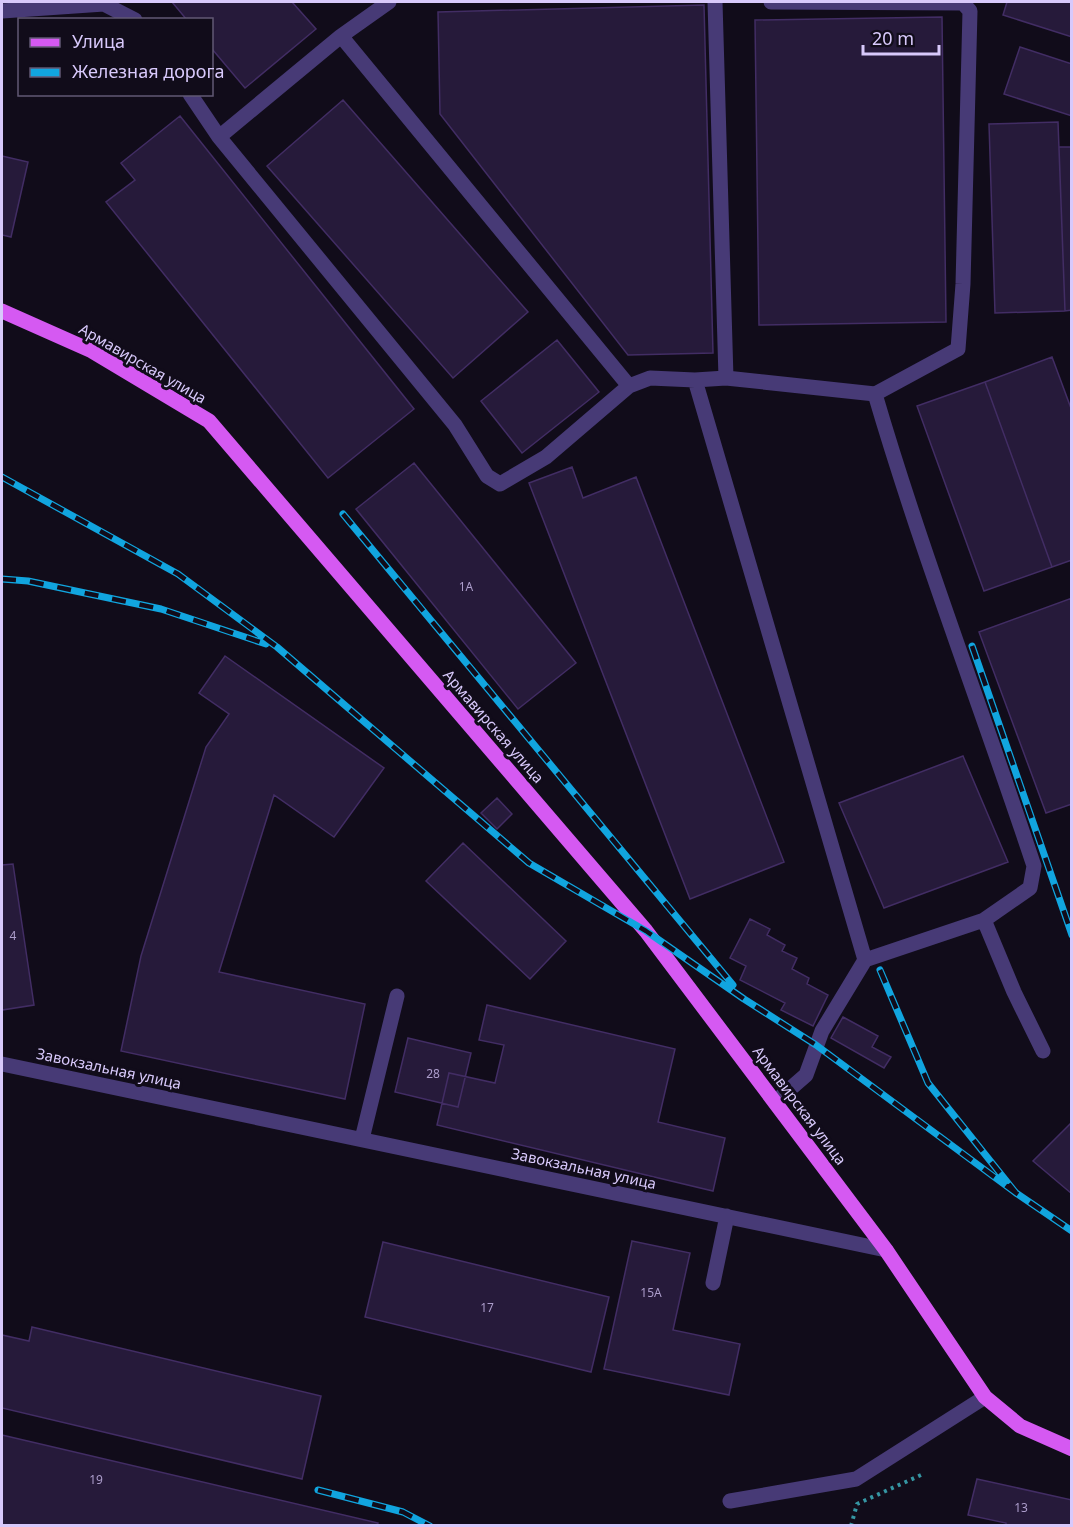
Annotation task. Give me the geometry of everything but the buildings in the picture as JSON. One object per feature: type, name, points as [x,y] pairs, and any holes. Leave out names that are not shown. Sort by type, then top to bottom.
[{"type":"main road","name":"Армавирская улица","points":[[2,311],[93,351],[209,421],[646,931],[886,1250]]},
{"type":"main road","points":[[886,1250],[985,1397],[1020,1426],[1071,1449]]},
{"type":"street","points":[[219,137],[341,36],[389,2]]},
{"type":"street","points":[[715,2],[726,378]]},
{"type":"street","points":[[190,96],[219,137],[455,425],[487,476],[500,484],[546,457],[630,386],[650,378],[695,380],[726,378],[875,394],[958,349],[963,284],[970,11],[963,3],[771,2]]},
{"type":"street","points":[[2,11],[104,4],[131,18]]},
{"type":"street","points":[[341,36],[630,386]]},
{"type":"street","points":[[695,380],[865,960]]},
{"type":"street","points":[[775,1102],[806,1075],[822,1031],[865,960],[984,920],[1030,888],[1034,866],[990,733],[902,488],[875,394]]},
{"type":"street","points":[[984,920],[1014,992],[1043,1051]]},
{"type":"street","points":[[362,1139],[398,996]]},
{"type":"street","name":"Завокзальная улица","points":[[2,1064],[886,1250]]},
{"type":"street","points":[[713,1283],[727,1216]]},
{"type":"street","points":[[730,1501],[856,1479],[985,1397]]},
{"type":"path","points":[[851,1526],[857,1504],[921,1474]]},
{"type":"railway","points":[[2,477],[178,574],[277,647],[529,863],[646,931],[744,999],[816,1045],[1016,1193]]},
{"type":"railway","points":[[343,514],[733,985]]},
{"type":"railway","points":[[2,579],[28,581],[161,609],[266,644]]},
{"type":"railway","points":[[972,646],[1072,935]]},
{"type":"railway","points":[[880,970],[928,1083],[1016,1193],[1072,1231]]},
{"type":"railway","points":[[318,1490],[403,1512],[430,1526]]}]
